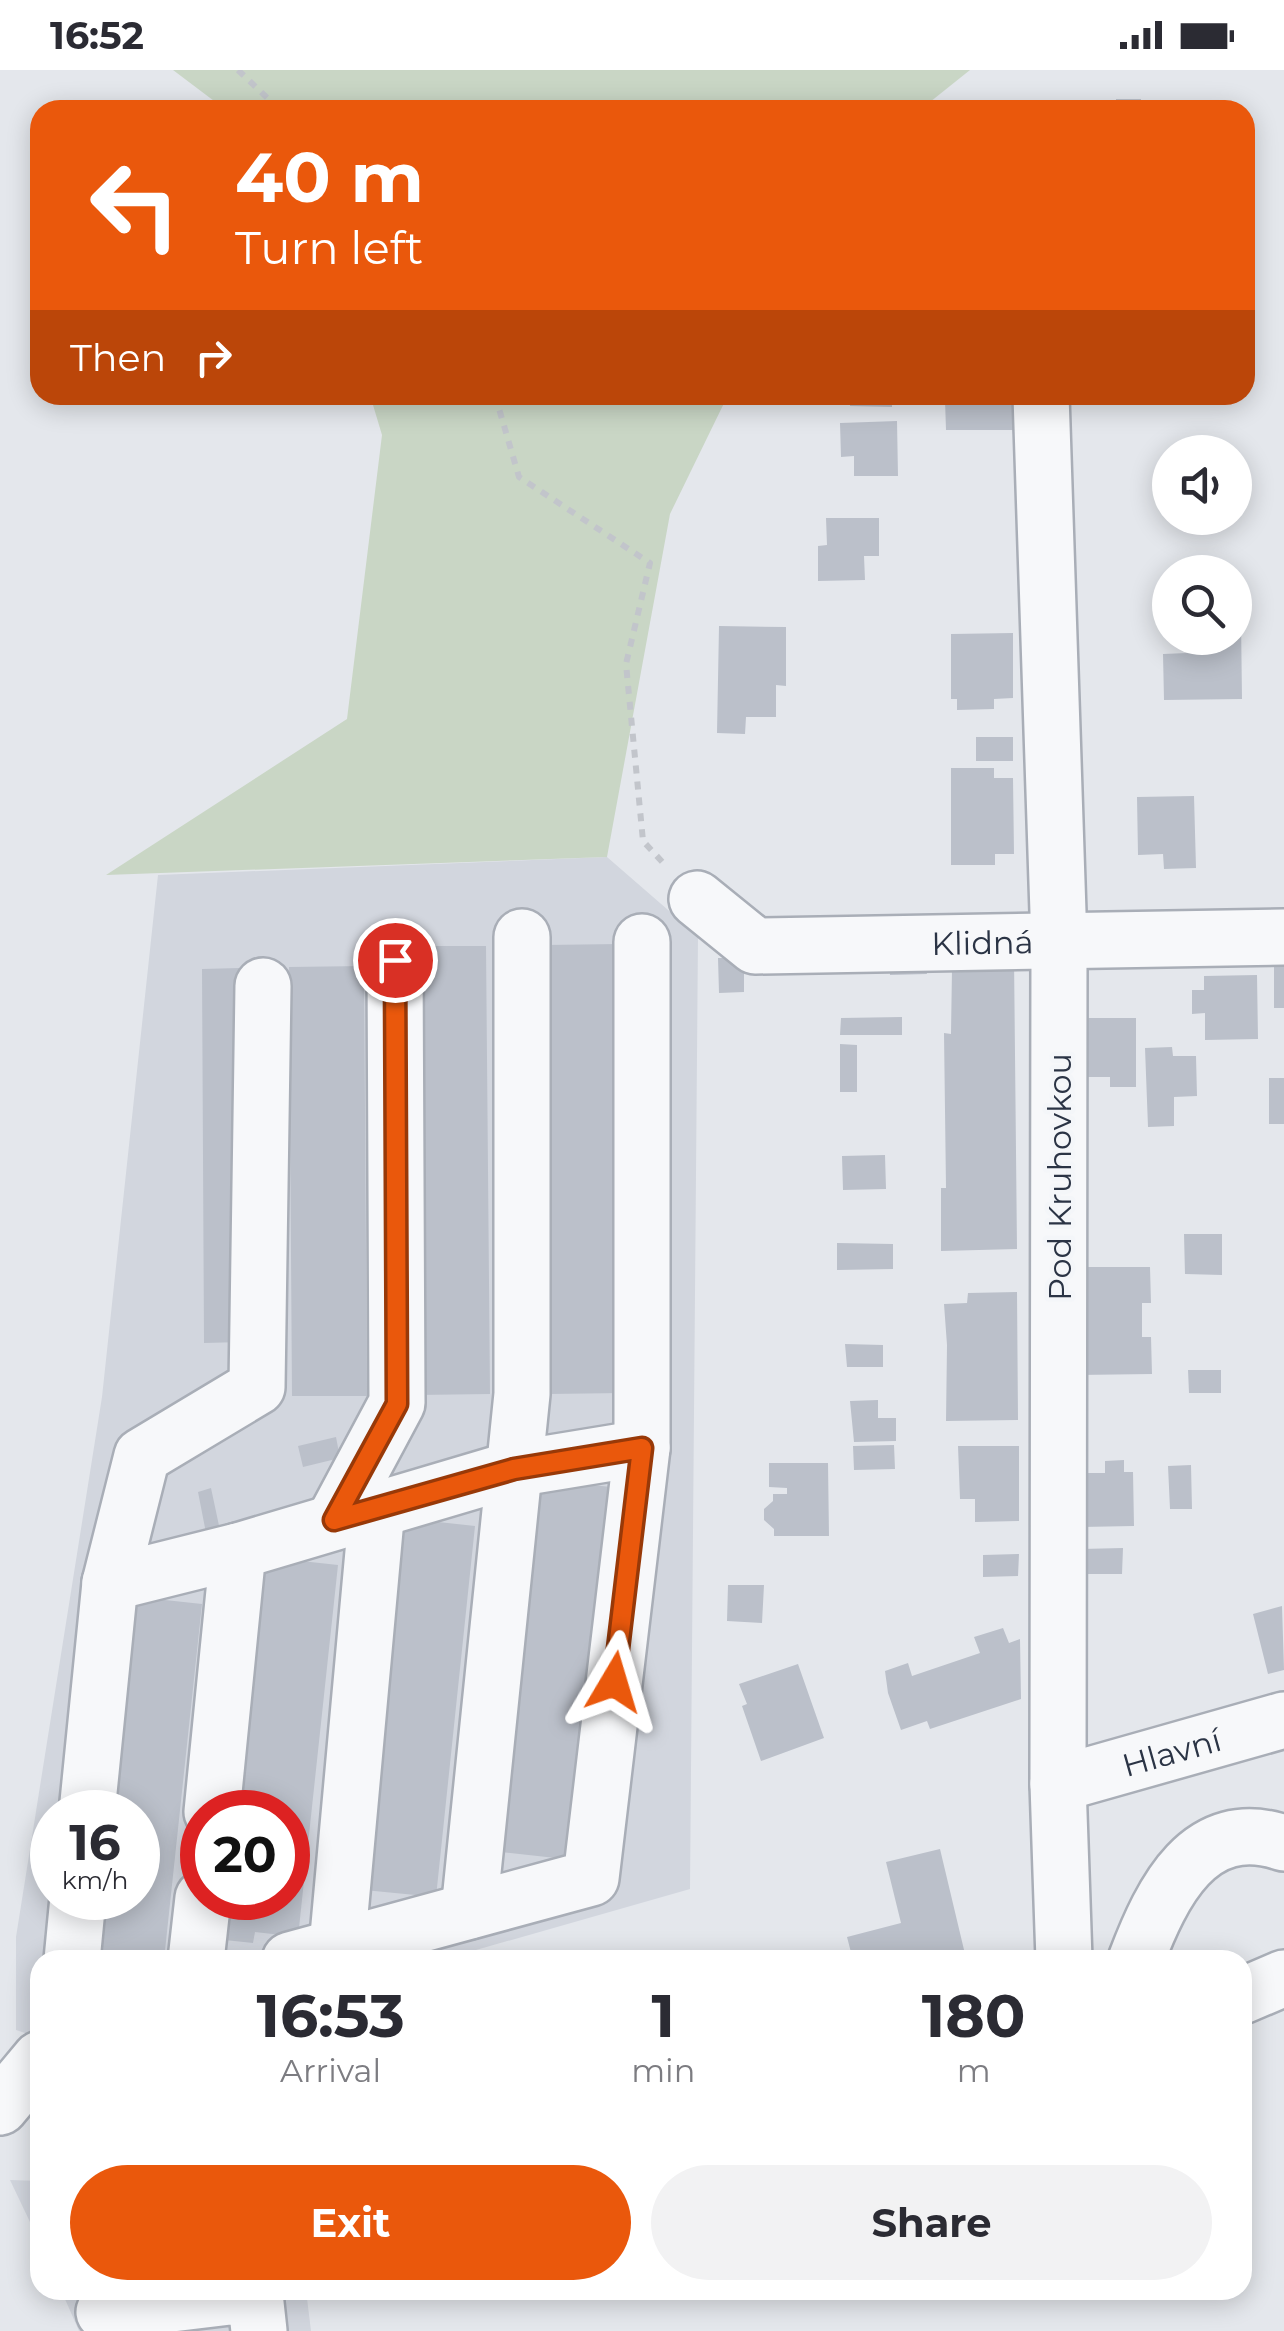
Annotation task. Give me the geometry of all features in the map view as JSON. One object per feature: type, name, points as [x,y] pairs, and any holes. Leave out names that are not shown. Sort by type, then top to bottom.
[{"type":"street","name":"Pod Kruhovkou","points":[[1041,405],[1060,943],[1058,1784],[1064,1950]]},
{"type":"street","name":"Klidná","points":[[698,899],[755,946],[1284,937]]},
{"type":"street","points":[[469,1911],[522,1394],[522,936]]},
{"type":"street","points":[[328,1950],[592,1878],[642,1448],[642,942]]},
{"type":"street","points":[[314,1950],[356,1514],[397,1404],[395,960]]},
{"type":"street","points":[[89,1790],[110,1584],[142,1456],[258,1387],[263,986]]},
{"type":"street","points":[[110,1584],[238,1551],[514,1469],[642,1448]]},
{"type":"street","points":[[214,1790],[238,1551]]},
{"type":"street","name":"Hlavní","points":[[1058,1784],[1284,1720]]},
{"type":"street","points":[[1140,1950],[1178,1878],[1196,1854],[1220,1842],[1257,1834],[1284,1843]]},
{"type":"street","points":[[73,1950],[76,1920]]},
{"type":"street","points":[[197,1950],[201,1920]]},
{"type":"street","points":[[1252,1992],[1284,1978]]},
{"type":"street","points":[[0,2107],[30,2071]]},
{"type":"street","points":[[0,2120],[30,2122]]},
{"type":"street","points":[[104,2311],[202,2300]]},
{"type":"street","points":[[256,2300],[259,2331]]},
{"type":"path","points":[[238,70],[270,100]]},
{"type":"path","points":[[498,405],[519,477],[650,563],[626,664],[643,841],[698,899]]},
{"type":"shaded area","points":[[607,857],[698,936],[690,1889],[476,1950],[30,1950],[30,2035],[16,2030],[16,1937],[30,1849],[30,1920],[160,1920],[160,1790],[39,1790],[102,1397],[158,875]]},
{"type":"shaded area","points":[[10,2180],[30,2181],[30,2222]]},
{"type":"shaded area","points":[[65,2300],[307,2300],[311,2331],[79,2331]]},
{"type":"green space","points":[[173,70],[970,70],[932,100],[213,100]]},
{"type":"green space","points":[[373,405],[723,405],[670,514],[607,857],[106,875],[347,719],[382,435]]},
{"type":"building","points":[[892,405],[892,407],[850,406]]},
{"type":"building","points":[[945,405],[1013,405],[1013,430],[946,430]]},
{"type":"building","points":[[897,421],[898,476],[854,476],[854,456],[841,457],[840,423]]},
{"type":"building","points":[[826,518],[879,518],[879,556],[864,556],[865,580],[818,581],[818,546],[827,545]]},
{"type":"building","points":[[719,626],[786,627],[786,686],[776,685],[776,717],[746,717],[745,734],[717,733]]},
{"type":"building","points":[[1013,633],[1013,698],[994,699],[994,709],[957,710],[957,699],[951,699],[951,634]]},
{"type":"building","points":[[1163,655],[1241,655],[1242,699],[1164,700]]},
{"type":"building","points":[[976,737],[1013,737],[1013,761],[976,761]]},
{"type":"building","points":[[951,768],[994,768],[994,778],[1013,778],[1014,854],[995,854],[995,865],[951,865]]},
{"type":"building","points":[[1194,796],[1196,868],[1164,869],[1163,854],[1138,855],[1137,797]]},
{"type":"building","points":[[619,944],[623,1393],[549,1394],[545,945]]},
{"type":"building","points":[[413,946],[486,946],[490,1394],[417,1395]]},
{"type":"building","points":[[1274,952],[1284,952],[1284,1008],[1274,1008]]},
{"type":"building","points":[[889,957],[1014,957],[1017,1249],[941,1251],[941,1188],[946,1188],[944,1033],[951,1034],[952,969],[890,975]]},
{"type":"building","points":[[718,958],[744,958],[744,992],[719,993]]},
{"type":"building","points":[[364,966],[367,1396],[292,1396],[289,967]]},
{"type":"building","points":[[239,968],[242,1342],[204,1343],[202,969]]},
{"type":"building","points":[[1257,975],[1258,1039],[1205,1040],[1205,1013],[1192,1014],[1192,990],[1204,990],[1204,976]]},
{"type":"building","points":[[902,1017],[902,1035],[840,1035],[841,1018]]},
{"type":"building","points":[[1077,1018],[1136,1018],[1136,1087],[1110,1087],[1110,1077],[1076,1077]]},
{"type":"building","points":[[840,1044],[857,1045],[857,1092],[840,1092]]},
{"type":"building","points":[[1172,1047],[1173,1056],[1196,1056],[1197,1096],[1174,1097],[1174,1126],[1148,1127],[1145,1048]]},
{"type":"building","points":[[1269,1078],[1284,1078],[1284,1124],[1269,1124]]},
{"type":"building","points":[[885,1155],[886,1189],[843,1190],[842,1156]]},
{"type":"building","points":[[1184,1234],[1222,1234],[1222,1275],[1185,1274]]},
{"type":"building","points":[[837,1243],[893,1244],[893,1269],[837,1270]]},
{"type":"building","points":[[1078,1267],[1150,1267],[1151,1303],[1142,1303],[1142,1337],[1151,1337],[1152,1374],[1078,1375]]},
{"type":"building","points":[[1017,1292],[1018,1420],[946,1421],[944,1304],[967,1303],[968,1293]]},
{"type":"building","points":[[845,1344],[883,1345],[883,1367],[847,1367]]},
{"type":"building","points":[[1188,1370],[1221,1370],[1221,1393],[1189,1393]]},
{"type":"building","points":[[878,1400],[878,1418],[896,1418],[896,1441],[854,1442],[850,1401]]},
{"type":"building","points":[[336,1437],[340,1458],[303,1467],[298,1446]]},
{"type":"building","points":[[894,1445],[895,1469],[854,1470],[853,1446]]},
{"type":"building","points":[[958,1446],[1019,1446],[1019,1521],[975,1522],[975,1499],[960,1499]]},
{"type":"building","points":[[1124,1460],[1124,1472],[1133,1472],[1134,1526],[1081,1527],[1079,1473],[1105,1473],[1105,1461]]},
{"type":"building","points":[[769,1463],[828,1463],[829,1536],[774,1536],[774,1529],[764,1520],[764,1509],[773,1501],[773,1494],[787,1494],[787,1488],[769,1487]]},
{"type":"building","points":[[1191,1465],[1192,1509],[1170,1509],[1168,1466]]},
{"type":"building","points":[[539,1480],[612,1487],[574,1860],[501,1852]]},
{"type":"building","points":[[211,1488],[221,1535],[207,1538],[198,1492]]},
{"type":"building","points":[[402,1518],[475,1526],[436,1897],[364,1890]]},
{"type":"building","points":[[1123,1548],[1122,1574],[1082,1574],[1081,1549]]},
{"type":"building","points":[[1019,1554],[1018,1576],[983,1577],[983,1555]]},
{"type":"building","points":[[265,1557],[338,1565],[310,1825],[310,1790],[241,1790]]},
{"type":"building","points":[[728,1585],[764,1585],[762,1623],[727,1621]]},
{"type":"building","points":[[128,1596],[202,1604],[165,1950],[91,1950],[95,1920],[160,1920],[160,1790],[108,1790]]},
{"type":"building","points":[[1282,1606],[1284,1670],[1268,1674],[1253,1614]]},
{"type":"building","points":[[1003,1628],[1009,1643],[1020,1639],[1021,1699],[930,1729],[927,1721],[901,1730],[885,1671],[908,1663],[912,1676],[980,1653],[974,1637]]},
{"type":"building","points":[[798,1664],[824,1738],[761,1761],[742,1706],[747,1704],[739,1684]]},
{"type":"building","points":[[940,1849],[964,1950],[850,1950],[847,1937],[901,1923],[886,1862]]},
{"type":"building","points":[[227,1920],[300,1920],[298,1937],[255,1932],[253,1943],[225,1940]]},
{"type":"route","points":[[395,960],[397,1404],[334,1520],[514,1469],[642,1448],[614,1682]]}]
